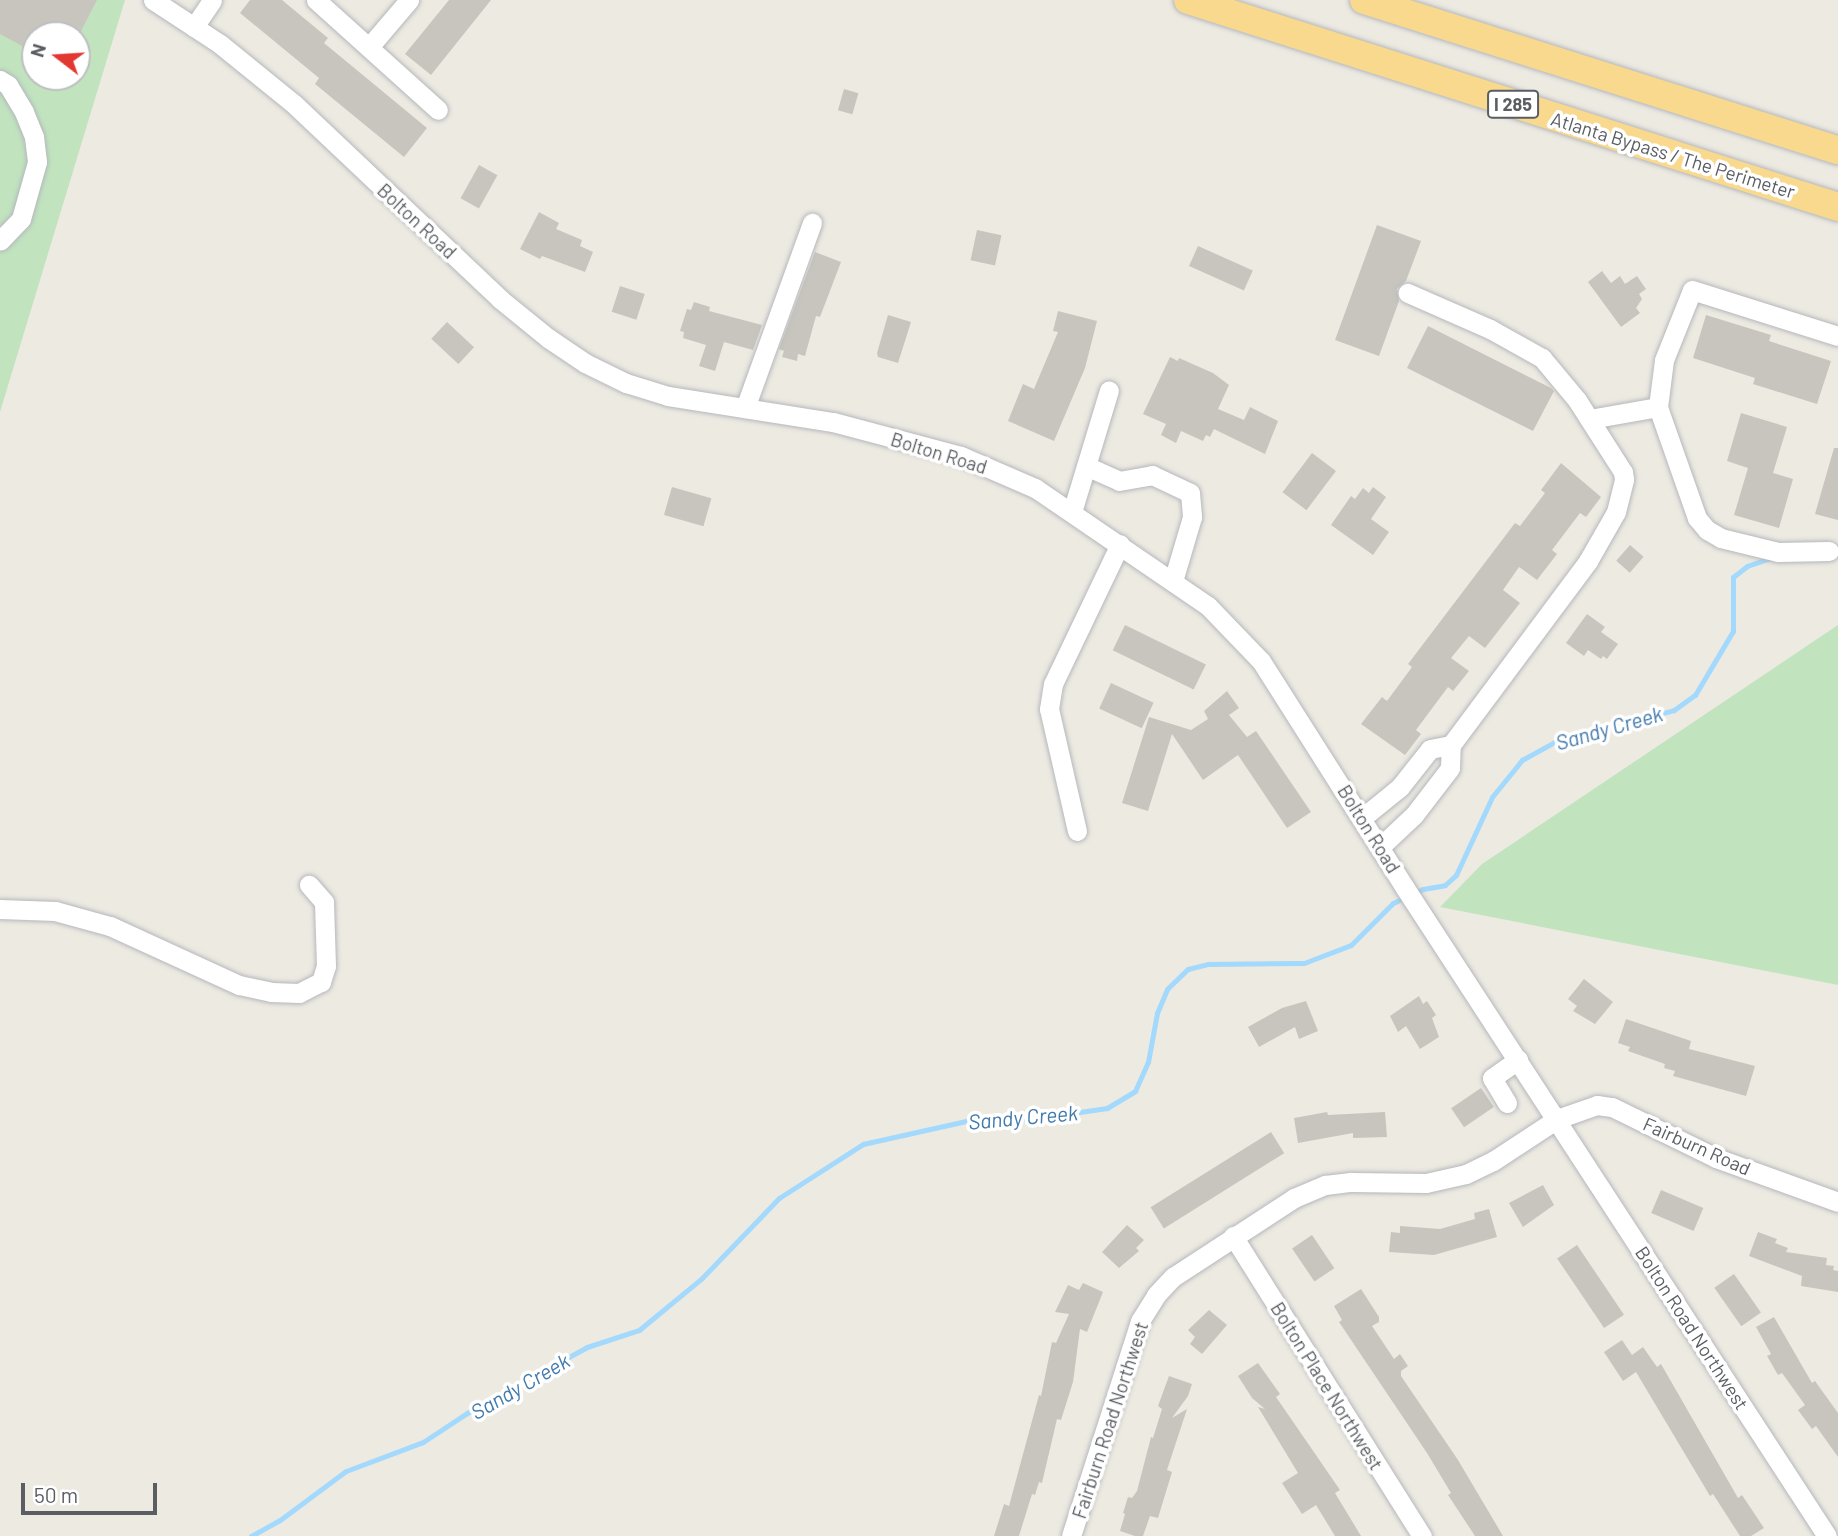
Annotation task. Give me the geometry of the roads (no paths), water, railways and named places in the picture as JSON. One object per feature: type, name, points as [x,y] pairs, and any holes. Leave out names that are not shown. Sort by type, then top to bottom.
[{"type":"highway","name":"Atlanta Bypass / The Perimeter","points":[[1188,0],[1838,206]]},
{"type":"highway","points":[[1364,0],[1838,150]]},
{"type":"street","name":"Bolton Road","points":[[153,0],[220,44],[294,104],[500,299],[548,338],[585,363],[626,383],[668,396],[833,422],[961,456],[1035,488],[1208,606],[1261,662],[1556,1119]]},
{"type":"street","points":[[194,27],[212,0]]},
{"type":"street","points":[[316,0],[438,110]]},
{"type":"street","points":[[369,47],[409,0]]},
{"type":"street","points":[[0,80],[8,85],[24,112],[34,137],[37,162],[21,219],[0,240]]},
{"type":"street","points":[[745,408],[812,223]]},
{"type":"street","points":[[1829,551],[1778,552],[1721,538],[1706,530],[1697,518],[1658,407],[1664,360],[1692,290],[1838,336]]},
{"type":"street","points":[[1380,847],[1424,801],[1450,768],[1451,745],[1588,561],[1616,512],[1623,472],[1590,419],[1542,358],[1490,329],[1408,293]]},
{"type":"street","points":[[1072,512],[1109,390]]},
{"type":"street","points":[[1590,419],[1658,407]]},
{"type":"street","points":[[1086,466],[1119,481],[1152,475],[1190,493],[1192,517],[1181,564],[1173,581]]},
{"type":"street","points":[[1077,831],[1049,709],[1053,684],[1120,544]]},
{"type":"street","points":[[1362,818],[1404,783],[1430,749],[1451,745]]},
{"type":"street","points":[[1404,783],[1424,801]]},
{"type":"street","points":[[0,909],[66,914],[110,926],[239,985],[299,993],[321,982],[326,966],[324,902],[309,885]]},
{"type":"street","points":[[1507,1103],[1492,1078],[1518,1060]]},
{"type":"street","name":"Fairburn Road","points":[[1556,1119],[1584,1107],[1612,1107],[1716,1158],[1838,1202]]},
{"type":"street","name":"Fairburn Road Northwest","points":[[1071,1536],[1140,1321],[1156,1295],[1173,1277],[1294,1198],[1325,1185],[1351,1182],[1426,1183],[1466,1174],[1493,1161],[1556,1119]]},
{"type":"street","name":"Bolton Road Northwest","points":[[1556,1119],[1826,1536]]},
{"type":"street","name":"Bolton Place Northwest","points":[[1233,1236],[1422,1536]]},
{"type":"waterway","name":"Sandy Creek","points":[[251,1536],[280,1520],[346,1471],[423,1442],[467,1413],[587,1347],[639,1330],[702,1278],[779,1198],[863,1144],[984,1117],[1032,1119],[1107,1108],[1135,1091],[1148,1062],[1157,1013],[1167,989],[1188,969],[1208,964],[1304,963],[1351,945],[1393,903],[1423,889],[1445,885],[1456,875],[1492,797],[1522,760],[1554,742],[1674,710],[1695,695],[1733,631],[1733,577],[1747,566],[1773,557]]}]
